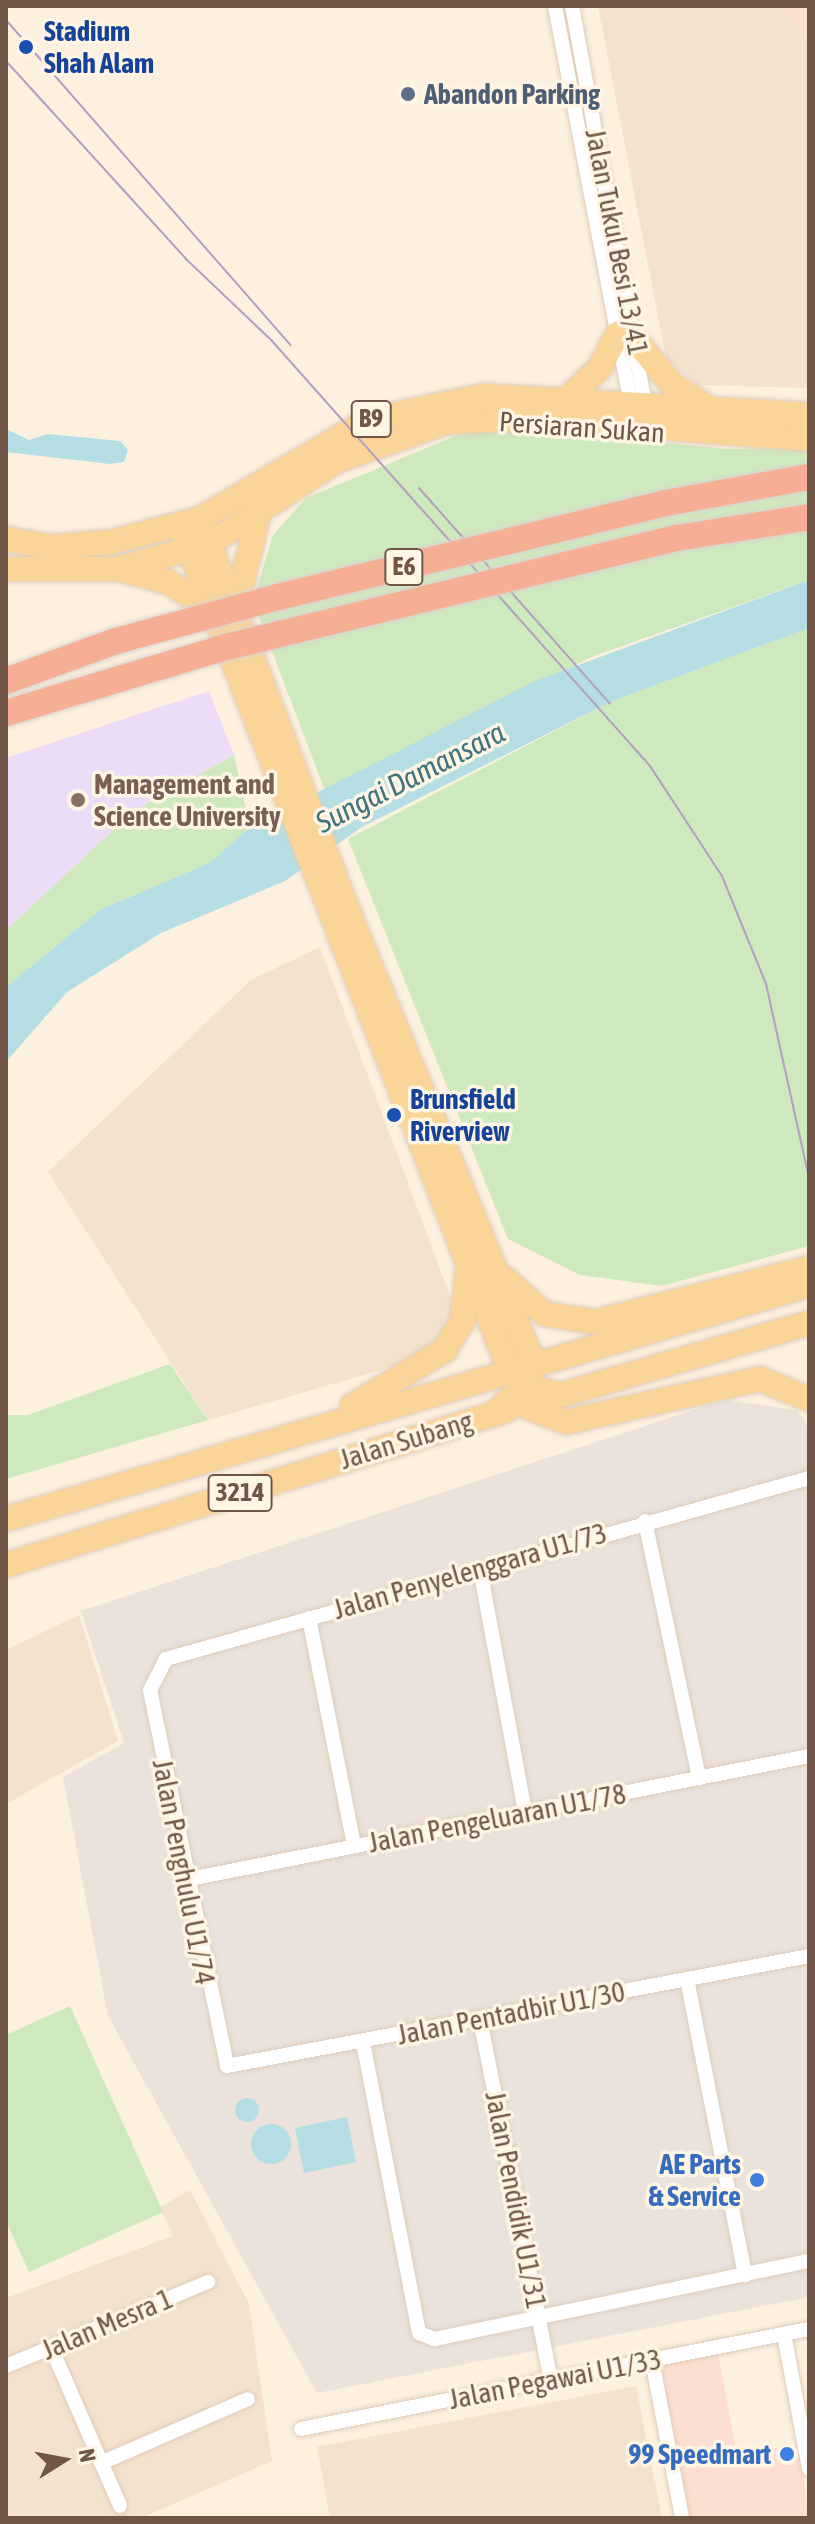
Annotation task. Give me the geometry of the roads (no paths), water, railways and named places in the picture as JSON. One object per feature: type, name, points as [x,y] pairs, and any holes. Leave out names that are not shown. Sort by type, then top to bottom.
[{"type":"highway","name":"E6","points":[[6,681],[116,641],[278,597],[666,503],[809,477]]},
{"type":"highway","name":"E6","points":[[6,713],[257,639],[677,538],[809,517]]},
{"type":"main road","points":[[568,398],[628,338],[672,384],[717,413]]},
{"type":"main road","name":"Persiaran Sukan","points":[[6,539],[52,547],[190,522],[369,420],[484,396],[568,398],[639,419],[809,439]]},
{"type":"main road","name":"Persiaran Sukan","points":[[6,569],[117,569],[200,546],[259,512],[336,461],[446,422],[532,418],[639,419],[717,413],[809,415]]},
{"type":"main road","points":[[237,604],[259,512]]},
{"type":"main road","points":[[190,522],[200,546],[237,604],[281,760]]},
{"type":"main road","points":[[200,546],[212,609],[281,760],[467,1261],[523,1382],[566,1422],[760,1379],[809,1399]]},
{"type":"main road","points":[[117,569],[168,582],[212,609]]},
{"type":"main road","points":[[340,914],[497,1271],[523,1382]]},
{"type":"main road","points":[[315,1427],[445,1350],[463,1320],[467,1261]]},
{"type":"main road","points":[[497,1271],[545,1314],[572,1322],[809,1268]]},
{"type":"main road","name":"Jalan Subang","points":[[6,1519],[315,1427],[523,1382],[809,1285]]},
{"type":"main road","points":[[775,1295],[809,1293]]},
{"type":"main road","points":[[523,1382],[562,1395],[809,1323]]},
{"type":"main road","name":"Jalan Subang","points":[[6,1565],[83,1544],[494,1413],[523,1382]]},
{"type":"main road","points":[[6,1577],[83,1544]]},
{"type":"street","name":"Jalan Tukul Besi 13/41","points":[[555,6],[628,338]]},
{"type":"street","name":"Jalan Tukul Besi 13/41","points":[[572,6],[639,419]]},
{"type":"street","name":"Jalan Penyelenggara U1/73","points":[[150,1690],[166,1659],[645,1521],[809,1478]]},
{"type":"street","points":[[645,1521],[699,1778]]},
{"type":"street","points":[[480,1569],[525,1812]]},
{"type":"street","points":[[309,1618],[354,1846]]},
{"type":"street","name":"Jalan Penghulu U1/74","points":[[150,1690],[219,2054]]},
{"type":"street","name":"Jalan Pengeluaran U1/78","points":[[185,1880],[809,1756]]},
{"type":"street","name":"Jalan Pentadbir U1/30","points":[[219,2054],[237,2067],[809,1956]]},
{"type":"street","points":[[687,1979],[745,2275]]},
{"type":"street","name":"Jalan Pendidik U1/31","points":[[480,2019],[551,2380]]},
{"type":"street","points":[[363,2042],[419,2333],[435,2339],[809,2261]]},
{"type":"street","name":"Jalan Mesra 1","points":[[6,2366],[208,2282]]},
{"type":"street","name":"Jalan Pegawai U1/33","points":[[301,2429],[809,2329]]},
{"type":"street","points":[[784,2334],[809,2469]]},
{"type":"street","points":[[51,2347],[120,2506]]},
{"type":"street","points":[[652,2360],[682,2518]]},
{"type":"street","points":[[101,2463],[248,2399]]},
{"type":"water","points":[[6,429],[29,440],[48,434],[120,441],[128,450],[124,462],[110,464],[6,452]]},
{"type":"water","name":"Sungai Damansara","points":[[809,580],[809,628],[608,703],[362,827],[285,881],[161,933],[67,992],[6,1062],[6,987],[100,910],[211,862],[250,827],[535,681]]},
{"type":"water","points":[[247,2098],[256,2101],[259,2110],[256,2119],[247,2122],[238,2119],[235,2110],[238,2101]]},
{"type":"water","points":[[347,2117],[356,2162],[304,2173],[295,2128]]},
{"type":"water","points":[[271,2124],[285,2130],[291,2144],[285,2158],[271,2164],[257,2158],[251,2144],[257,2130]]},
{"type":"tram line","points":[[6,20],[291,345]]},
{"type":"tram line","points":[[6,61],[186,259],[272,341],[650,766],[722,876],[766,984],[809,1178]]},
{"type":"tram line","points":[[419,488],[610,704]]},
{"type":"place","name":"Stadium Shah Alam","points":[[26,47]]},
{"type":"place","name":"Abandon Parking","points":[[408,94]]},
{"type":"place","name":"Management and Science University","points":[[78,800]]},
{"type":"place","name":"Brunsfield Riverview","points":[[394,1115]]},
{"type":"place","name":"AE Parts & Service","points":[[757,2180]]},
{"type":"place","name":"99 Speedmart","points":[[787,2454]]}]
